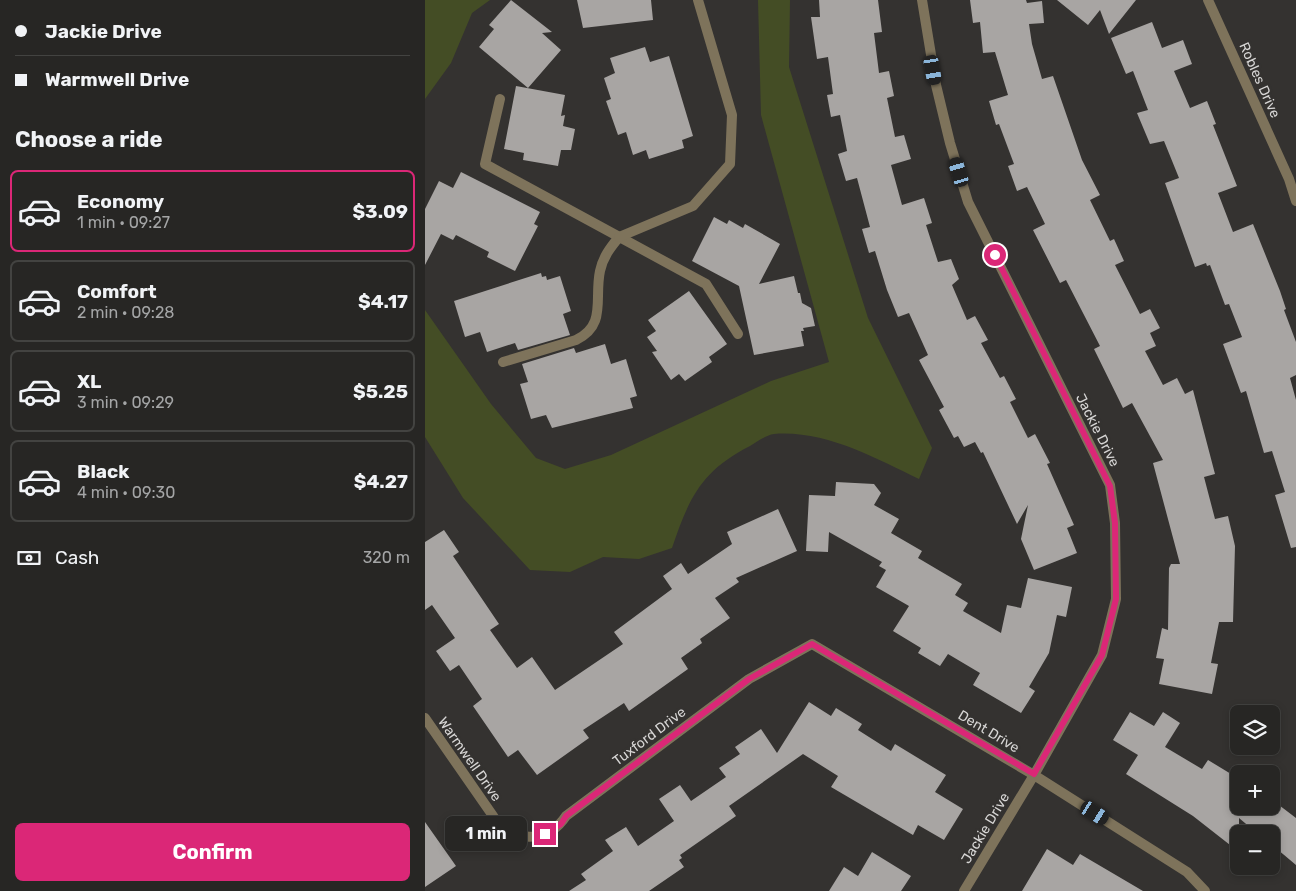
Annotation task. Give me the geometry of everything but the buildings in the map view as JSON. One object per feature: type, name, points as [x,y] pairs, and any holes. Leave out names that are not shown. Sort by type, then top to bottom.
[{"type":"street","points":[[503,362],[576,340],[588,334],[595,325],[600,271],[606,254],[619,237],[693,206],[730,164],[731,115],[698,0]]},
{"type":"street","name":"Jackie Drive","points":[[922,0],[935,85],[968,202],[1110,486],[1116,542],[1116,599],[1102,655],[964,891]]},
{"type":"street","name":"Robles Drive","points":[[1208,0],[1289,179],[1296,200]]},
{"type":"street","points":[[500,99],[485,164],[706,284],[738,334]]},
{"type":"street","name":"Dent Drive","points":[[749,679],[812,644],[1034,774],[1187,872],[1205,891]]},
{"type":"street","name":"Tuxford Drive","points":[[566,816],[749,679]]},
{"type":"street","name":"Warmwell Drive","points":[[425,718],[494,818],[508,832],[527,838],[536,837],[553,830],[566,816]]},
{"type":"green space","points":[[425,0],[490,0],[472,13],[451,63],[425,99]]},
{"type":"green space","points":[[758,0],[790,0],[789,67],[868,318],[932,448],[919,479],[867,454],[831,441],[812,436],[774,434],[733,456],[708,476],[691,500],[684,514],[672,548],[639,559],[603,557],[570,572],[530,570],[463,498],[425,437],[425,310],[491,404],[536,458],[565,469],[611,455],[771,381],[829,362],[761,115]]},
{"type":"route","points":[[545,834],[561,824],[566,816],[749,679],[812,644],[1034,774],[1102,655],[1116,599],[1115,523],[1110,486],[995,255]]}]
